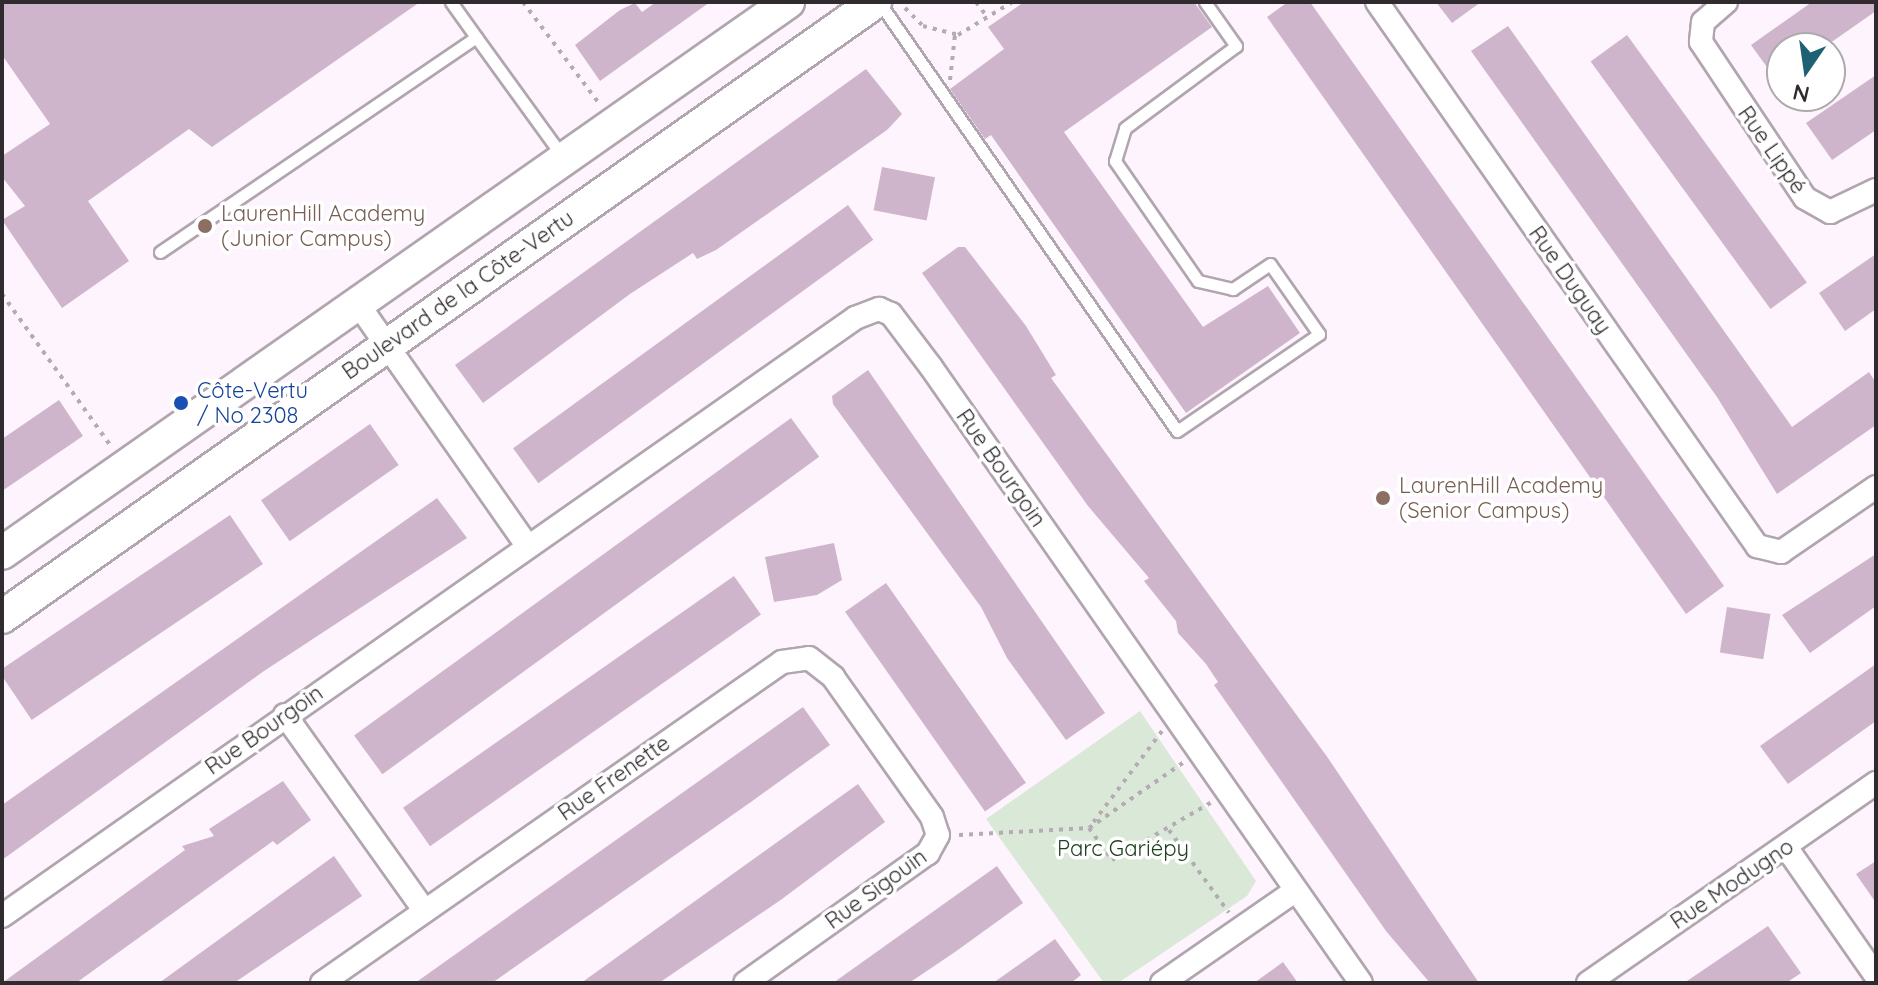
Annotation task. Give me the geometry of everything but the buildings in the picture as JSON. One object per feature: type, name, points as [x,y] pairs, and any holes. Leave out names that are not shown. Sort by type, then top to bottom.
[{"type":"main road","points":[[2,553],[788,2]]},
{"type":"main road","name":"Boulevard de la Côte-Vertu","points":[[2,617],[388,344],[886,3]]},
{"type":"street","name":"Rue Duguay","points":[[1377,2],[1748,536],[1769,552],[1792,546],[1876,487]]},
{"type":"street","name":"Rue Lippé","points":[[1726,2],[1710,14],[1701,33],[1705,53],[1805,198],[1830,212],[1876,190]]},
{"type":"street","points":[[358,304],[527,545]]},
{"type":"street","name":"Rue Bourgoin","points":[[2,916],[527,545],[855,318],[879,309],[891,314],[923,357],[1361,983]]},
{"type":"street","name":"Rue Sigouin","points":[[745,983],[928,853],[938,835],[932,817],[833,677],[809,658]]},
{"type":"street","name":"Rue Frenette","points":[[322,983],[782,662],[809,658]]},
{"type":"street","points":[[285,715],[424,910]]},
{"type":"street","name":"Rue Modugno","points":[[1588,983],[1876,783]]},
{"type":"street","points":[[1786,847],[1876,976]]},
{"type":"street","points":[[1162,983],[1295,891]]},
{"type":"lane","points":[[451,2],[565,159]]},
{"type":"lane","points":[[886,3],[939,90],[1177,431],[1319,334],[1270,264],[1233,289],[1198,281],[1115,161],[1125,128],[1236,46],[1205,2]]},
{"type":"lane","points":[[160,252],[476,37]]},
{"type":"path","points":[[523,2],[602,107]]},
{"type":"path","points":[[976,2],[988,18]]},
{"type":"path","points":[[886,3],[923,26],[955,35],[1012,2]]},
{"type":"path","points":[[939,90],[954,71],[955,35]]},
{"type":"path","points":[[2,294],[113,450]]},
{"type":"path","points":[[1089,828],[1173,716]]},
{"type":"path","points":[[938,835],[1030,836],[1089,828],[1199,752]]},
{"type":"path","points":[[1089,828],[1112,860],[1156,830],[1160,837],[1227,792]]},
{"type":"path","points":[[1169,830],[1240,929]]},
{"type":"green space","name":"Parc Gariépy","points":[[1140,711],[1256,881],[1247,896],[1118,983],[1104,983],[986,819]]},
{"type":"place","name":"LaurenHill Academy (Junior Campus)","points":[[205,226]]},
{"type":"place","name":"Côte-Vertu / No 2308","points":[[181,403]]},
{"type":"place","name":"LaurenHill Academy (Senior Campus)","points":[[1383,498]]}]
